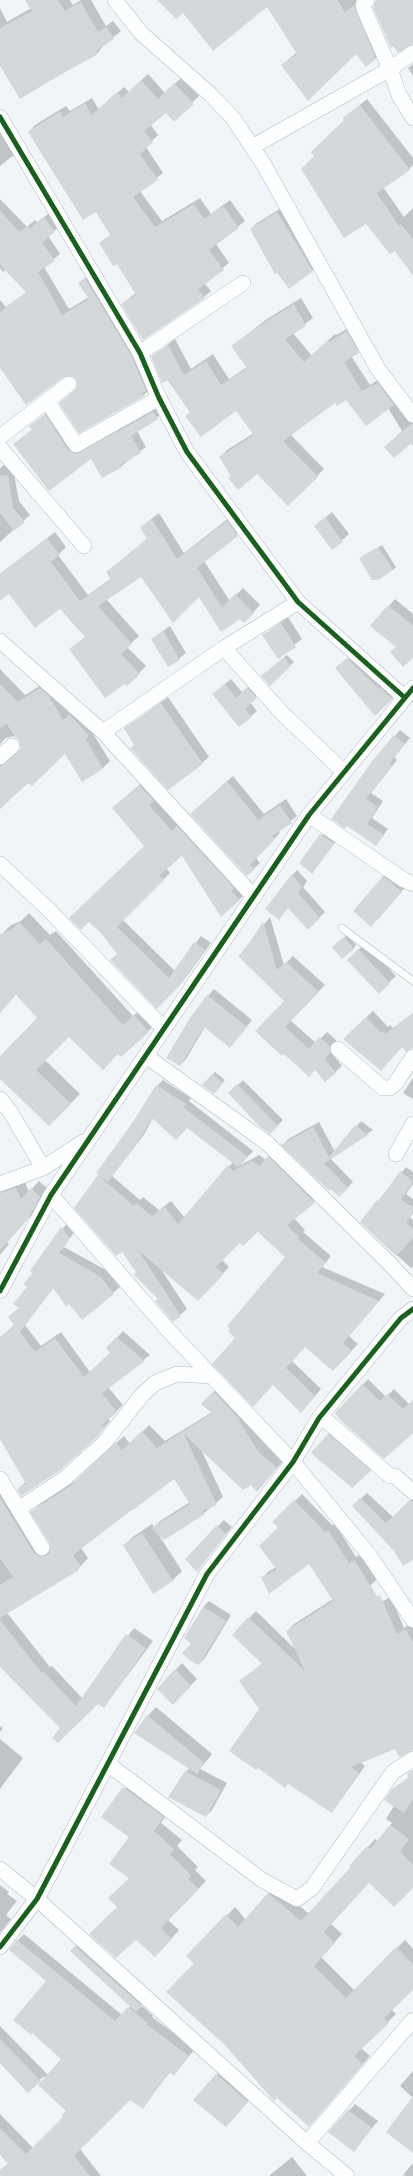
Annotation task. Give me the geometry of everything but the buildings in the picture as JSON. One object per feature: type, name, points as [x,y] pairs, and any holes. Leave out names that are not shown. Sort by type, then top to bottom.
[{"type":"street","points":[[115,0],[141,33],[211,95],[233,118],[252,146],[378,369],[413,415]]},
{"type":"street","points":[[367,0],[363,5],[364,8],[390,69],[399,95],[413,118]]},
{"type":"street","points":[[252,146],[390,69],[413,53]]},
{"type":"street","points":[[0,1291],[51,1195],[309,815],[409,692],[298,602],[187,452],[159,398],[140,353],[1,120]]},
{"type":"street","points":[[140,353],[243,283]]},
{"type":"street","points":[[0,437],[69,384]]},
{"type":"street","points":[[47,401],[76,444],[159,398]]},
{"type":"street","points":[[0,448],[84,546]]},
{"type":"street","points":[[103,732],[224,648],[298,602]]},
{"type":"street","points":[[0,641],[103,732],[254,896]]},
{"type":"street","points":[[224,648],[282,713],[344,772]]},
{"type":"street","points":[[0,757],[12,746]]},
{"type":"street","points":[[309,815],[404,880],[413,884]]},
{"type":"street","points":[[0,864],[49,910],[164,1029]]},
{"type":"street","points":[[338,1049],[384,1088],[390,1088],[395,1084],[413,1057]]},
{"type":"street","points":[[146,1056],[267,1142],[390,1264],[413,1289]]},
{"type":"street","points":[[0,1099],[11,1113],[43,1168]]},
{"type":"street","points":[[396,1154],[413,1124]]},
{"type":"street","points":[[0,1184],[43,1168],[89,1138]]},
{"type":"street","points":[[51,1195],[169,1331],[293,1462],[370,1556],[413,1620]]},
{"type":"street","points":[[0,1947],[37,1899],[207,1574],[293,1462],[319,1418],[400,1318],[413,1309]]},
{"type":"street","points":[[18,1509],[64,1479],[105,1442],[142,1395],[155,1383],[177,1374],[212,1376]]},
{"type":"street","points":[[319,1418],[321,1416],[390,1476],[394,1476],[413,1492]]},
{"type":"street","points":[[0,1479],[42,1548]]},
{"type":"street","points":[[108,1764],[262,1880],[297,1900],[312,1888],[393,1772],[413,1759]]},
{"type":"street","points":[[0,1869],[37,1899],[307,2143],[347,2176]]},
{"type":"street","points":[[307,2143],[413,2020]]},
{"type":"lane","points":[[342,928],[413,981]]},
{"type":"cycle path","points":[[0,117],[140,353],[159,398],[187,452],[298,602],[404,697]]},
{"type":"cycle path","points":[[0,1291],[51,1195],[309,815],[413,688]]},
{"type":"cycle path","points":[[0,1947],[37,1899],[207,1574],[293,1462],[319,1418],[401,1318],[413,1309]]}]
